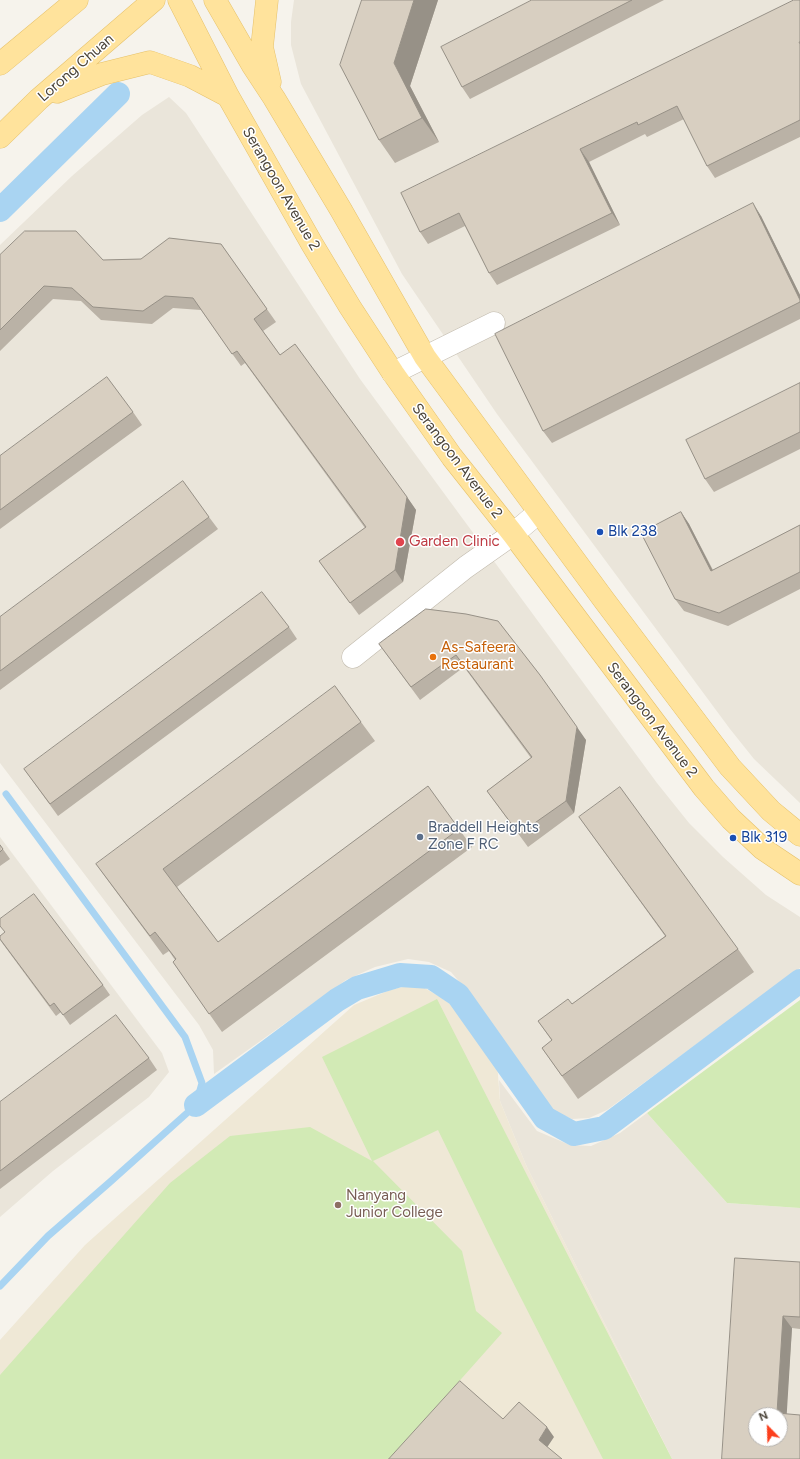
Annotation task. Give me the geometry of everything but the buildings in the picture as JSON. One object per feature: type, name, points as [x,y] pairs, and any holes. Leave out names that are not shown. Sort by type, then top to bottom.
[{"type":"main road","points":[[0,64],[77,0]]},
{"type":"main road","name":"Lorong Chuan","points":[[0,137],[39,100],[154,0]]},
{"type":"main road","name":"Serangoon Avenue 2","points":[[179,0],[228,96],[316,250],[393,373],[452,457],[513,534],[704,788],[731,819],[763,849],[800,874]]},
{"type":"main road","points":[[215,0],[340,210],[425,357],[538,513],[730,767],[771,811],[800,835]]},
{"type":"main road","points":[[267,0],[262,47],[274,98]]},
{"type":"main road","points":[[39,100],[102,74],[150,62],[190,76],[228,96]]},
{"type":"lane","points":[[393,373],[494,322]]},
{"type":"lane","points":[[353,657],[466,567],[513,534],[538,513]]},
{"type":"shaded area","points":[[294,0],[800,0],[800,803],[754,759],[730,729],[497,414],[402,274],[301,84],[291,45],[291,22]]},
{"type":"shaded area","points":[[169,97],[186,113],[360,379],[657,783],[689,823],[723,857],[766,895],[800,917],[800,968],[607,1110],[589,1118],[572,1119],[554,1111],[468,992],[451,972],[429,962],[408,959],[375,967],[346,980],[214,1074],[213,1050],[199,1025],[0,763],[0,245],[72,176],[142,115]]},
{"type":"shaded area","points":[[0,837],[162,1053],[169,1072],[149,1097],[53,1171],[0,1217]]},
{"type":"shaded area","name":"Nanyang Junior College","points":[[407,986],[421,986],[442,998],[461,1012],[497,1062],[500,1101],[526,1165],[672,1459],[0,1459],[0,1340],[85,1245],[354,1005],[390,990]]},
{"type":"shaded area","points":[[499,1080],[537,1131],[570,1145],[591,1146],[620,1133],[647,1113],[727,1203],[800,1208],[800,1459],[672,1459],[526,1165],[500,1101]]},
{"type":"green space","name":"Nanyang Junior College","points":[[437,999],[672,1459],[603,1459],[494,1245],[438,1130],[373,1161],[462,1251],[476,1311],[502,1333],[390,1459],[0,1459],[0,1375],[170,1183],[230,1136],[310,1127],[372,1161],[322,1057]]},
{"type":"green space","points":[[800,1000],[800,1208],[727,1203],[647,1113]]},
{"type":"waterway","points":[[0,210],[118,94]]},
{"type":"waterway","points":[[0,1286],[48,1236],[196,1105],[202,1083],[185,1037],[6,794]]},
{"type":"waterway","points":[[196,1105],[337,1000],[357,988],[400,975],[431,977],[458,995],[545,1118],[574,1134],[604,1128],[800,981]]},
{"type":"place","name":"Blk 238","points":[[600,532]]},
{"type":"place","name":"Garden Clinic","points":[[400,542]]},
{"type":"place","name":"As-Safeera Restaurant","points":[[433,657]]},
{"type":"place","name":"Braddell Heights Zone F RC","points":[[420,837]]},
{"type":"place","name":"Blk 319","points":[[733,838]]},
{"type":"place","name":"Nanyang Junior College","points":[[338,1205]]}]
